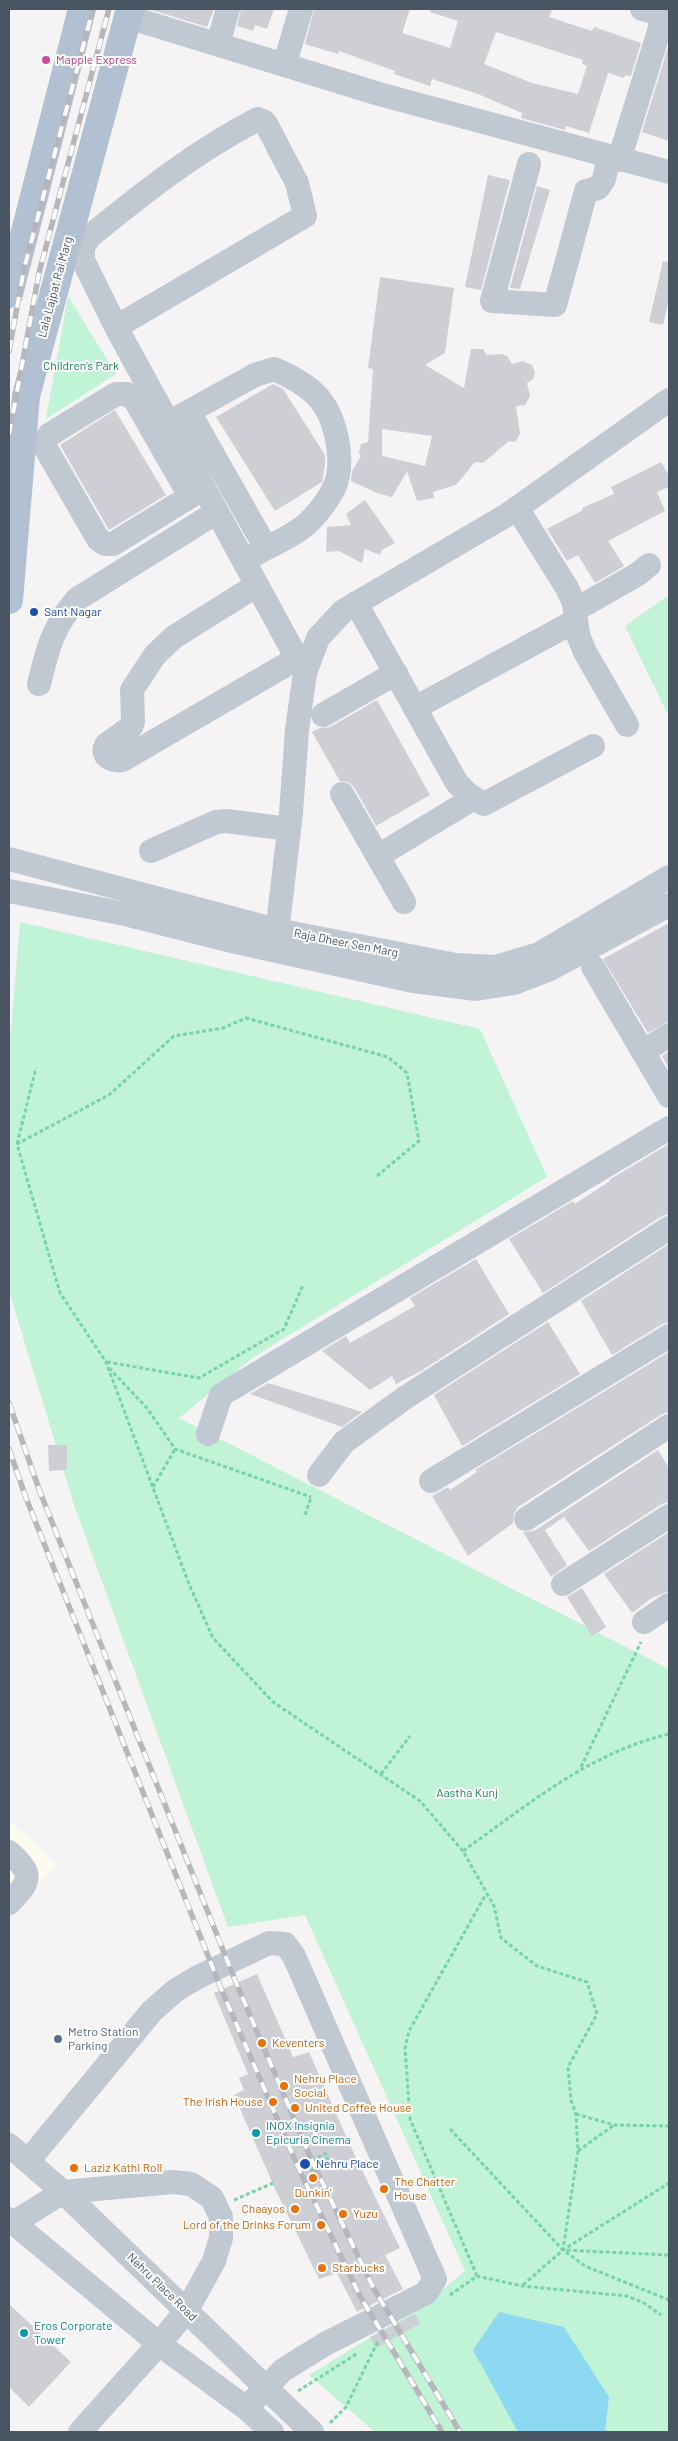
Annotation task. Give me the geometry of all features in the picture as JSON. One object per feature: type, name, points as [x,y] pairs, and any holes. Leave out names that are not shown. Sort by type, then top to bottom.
[{"type":"main road","points":[[9,294],[82,9]]},
{"type":"main road","name":"Lala Lajpat Rai Marg","points":[[9,600],[26,396],[129,13]]},
{"type":"street","points":[[214,43],[228,9]]},
{"type":"street","points":[[285,63],[300,9]]},
{"type":"street","points":[[529,164],[492,301],[555,306],[586,191],[598,188],[614,158],[665,12],[642,9]]},
{"type":"street","points":[[129,13],[214,43],[285,63],[380,94],[669,172]]},
{"type":"street","points":[[116,327],[305,216],[297,184],[265,122],[258,119],[232,132],[175,168],[89,237],[83,246],[83,260],[116,327],[168,423],[211,516]]},
{"type":"street","points":[[168,423],[255,375],[274,369],[294,378],[317,396],[334,424],[338,444],[338,470],[334,487],[321,508],[308,523],[244,561]]},
{"type":"street","points":[[190,496],[113,544],[105,544],[98,539],[46,447],[46,440],[49,435],[116,394],[127,394],[135,400],[190,496],[211,516],[244,561],[300,666]]},
{"type":"street","points":[[276,940],[289,829],[300,666],[318,638],[343,611],[517,508],[669,400]]},
{"type":"street","points":[[189,412],[266,548]]},
{"type":"street","points":[[517,508],[567,588],[585,652],[627,725]]},
{"type":"street","points":[[39,684],[48,645],[61,618],[77,599],[211,516]]},
{"type":"street","points":[[415,708],[575,616],[649,565]]},
{"type":"street","points":[[257,585],[174,637],[155,655],[132,690],[133,722],[131,726],[106,745],[105,752],[110,760],[114,762],[122,760],[300,666]]},
{"type":"street","points":[[356,603],[457,783],[474,798],[484,804],[593,746]]},
{"type":"street","points":[[324,715],[396,673]]},
{"type":"street","points":[[342,794],[404,902]]},
{"type":"street","points":[[378,856],[474,798]]},
{"type":"street","points":[[151,851],[216,822],[226,821],[289,829]]},
{"type":"street","name":"Raja Dheer Sen Marg","points":[[9,859],[276,940]]},
{"type":"street","name":"Raja Dheer Sen Marg","points":[[9,891],[125,914],[276,940],[456,965],[496,967],[539,954],[666,892]]},
{"type":"street","points":[[593,967],[669,1096]]},
{"type":"street","points":[[643,1052],[669,1035]]},
{"type":"street","points":[[208,1434],[222,1395],[669,1128]]},
{"type":"street","points":[[315,1486],[344,1442],[406,1398],[669,1228]]},
{"type":"street","points":[[431,1481],[669,1336]]},
{"type":"street","points":[[526,1519],[669,1426]]},
{"type":"street","points":[[563,1584],[669,1516]]},
{"type":"street","points":[[643,1632],[669,1605]]},
{"type":"street","points":[[9,1852],[25,1867],[27,1874],[24,1888],[9,1903]]},
{"type":"street","points":[[28,2161],[152,2011],[176,1990],[198,1977],[269,1943],[285,1944],[294,1956],[435,2279],[426,2293],[326,2344],[283,2370],[272,2395],[246,2408]]},
{"type":"street","name":"Nehru Place Road","points":[[9,2145],[63,2192],[187,2310],[272,2395],[319,2429]]},
{"type":"street","points":[[80,2432],[159,2344],[187,2310],[214,2261],[221,2238],[221,2217],[212,2198],[191,2184],[173,2182],[63,2192],[11,2221],[159,2344],[246,2408],[272,2432]]},
{"type":"path","points":[[16,1144],[109,1095],[174,1036],[223,1028],[246,1018],[388,1057],[407,1072],[419,1141],[377,1176]]},
{"type":"path","points":[[36,1068],[16,1144],[60,1293],[106,1362],[189,1584],[213,1638],[273,1702],[420,1801],[463,1851],[494,1906],[501,1938],[538,1966],[587,1982],[597,2014],[568,2067],[571,2100],[576,2114],[578,2152],[563,2250]]},
{"type":"path","points":[[106,1362],[198,1378],[251,1350],[284,1329],[303,1285]]},
{"type":"path","points":[[153,1487],[175,1448]]},
{"type":"path","points":[[305,1515],[315,1486]]},
{"type":"path","points":[[581,1768],[643,1632]]},
{"type":"path","points":[[463,1851],[581,1768],[640,1741],[669,1734]]},
{"type":"path","points":[[382,1774],[410,1736]]},
{"type":"path","points":[[477,2276],[410,2119],[405,2049],[409,2031],[487,1894]]},
{"type":"path","points":[[576,2114],[614,2125],[669,2126]]},
{"type":"path","points":[[578,2152],[614,2125]]},
{"type":"path","points":[[450,2129],[563,2250],[585,2266],[669,2300]]},
{"type":"path","points":[[306,2163],[327,2153]]},
{"type":"path","points":[[309,2169],[330,2160]]},
{"type":"path","points":[[217,2208],[273,2183]]},
{"type":"path","points":[[522,2286],[563,2250],[669,2183]]},
{"type":"path","points":[[563,2250],[669,2255]]},
{"type":"path","points":[[446,2299],[477,2276],[522,2286],[627,2296],[644,2303],[661,2315]]},
{"type":"path","points":[[370,2345],[386,2336]]},
{"type":"path","points":[[319,2429],[346,2407],[378,2340]]},
{"type":"path","points":[[272,2395],[362,2350]]},
{"type":"shaded area","points":[[9,1820],[57,1865],[9,1914]]},
{"type":"green space","name":"Children's Park","points":[[68,296],[116,374],[46,419]]},
{"type":"green space","points":[[669,595],[669,717],[625,626]]},
{"type":"green space","name":"Aastha Kunj","points":[[20,922],[480,1029],[547,1177],[255,1356],[179,1418],[669,1669],[669,2432],[375,2432],[309,2375],[427,2303],[465,2271],[305,1915],[228,1927],[74,1505],[9,1291],[9,1036]]},
{"type":"water","points":[[499,2312],[564,2327],[609,2397],[605,2432],[518,2432],[473,2350]]},
{"type":"building","points":[[148,9],[214,9],[207,27]]},
{"type":"building","points":[[241,9],[274,9],[267,29],[255,25],[253,31],[237,26]]},
{"type":"building","points":[[314,9],[410,9],[402,33],[450,48],[458,21],[430,12],[431,9],[552,9],[549,17],[592,31],[594,27],[641,43],[631,76],[625,75],[624,78],[608,73],[589,133],[566,126],[565,130],[521,118],[522,113],[478,94],[432,79],[430,86],[394,74],[395,71],[339,51],[338,54],[305,44]],"holes":[[[496,32],[583,60],[582,64],[587,66],[578,94],[532,83],[484,64]]]},
{"type":"building","points":[[669,44],[669,141],[642,132]]},
{"type":"building","points":[[488,175],[510,180],[481,290],[465,287]]},
{"type":"building","points":[[537,186],[550,190],[520,289],[510,288]]},
{"type":"building","points":[[663,261],[669,262],[669,299],[663,325],[649,322]]},
{"type":"building","points":[[380,277],[454,288],[445,353],[425,365],[464,388],[471,349],[483,349],[487,355],[501,354],[507,356],[512,364],[523,361],[532,365],[535,373],[533,379],[527,383],[530,396],[525,405],[516,406],[520,434],[515,442],[509,441],[483,463],[475,462],[456,485],[433,492],[434,498],[417,501],[407,471],[392,497],[377,493],[351,481],[352,471],[361,456],[359,453],[361,444],[368,442],[373,369],[368,368]],"holes":[[[382,429],[432,436],[425,466],[382,456]]]},
{"type":"building","points":[[273,384],[283,389],[325,455],[322,482],[275,511],[216,417]]},
{"type":"building","points":[[115,410],[166,495],[109,530],[60,445]]},
{"type":"building","points":[[661,462],[669,476],[669,487],[657,492],[665,511],[608,541],[624,566],[595,583],[578,555],[567,561],[547,529],[583,510],[582,508],[614,494],[611,487]]},
{"type":"building","points":[[365,500],[395,543],[382,550],[380,555],[365,549],[362,563],[339,551],[326,552],[327,527],[351,525],[346,514]]},
{"type":"building","points":[[377,700],[430,795],[376,826],[354,787],[348,782],[340,781],[312,732],[320,728],[330,727]]},
{"type":"building","points":[[669,923],[669,1021],[648,1033],[603,959]]},
{"type":"building","points":[[669,1051],[669,1069],[662,1056]]},
{"type":"building","points":[[669,1144],[669,1214],[662,1216],[543,1293],[509,1239],[573,1201],[575,1204],[609,1180]]},
{"type":"building","points":[[669,1244],[669,1322],[662,1324],[612,1355],[581,1301]]},
{"type":"building","points":[[476,1259],[509,1314],[421,1371],[396,1384],[392,1376],[370,1390],[322,1351],[346,1336],[350,1343],[415,1306],[410,1298]]},
{"type":"building","points":[[548,1322],[580,1374],[462,1446],[434,1395]]},
{"type":"building","points":[[669,1352],[669,1412],[662,1414],[518,1507],[514,1513],[513,1523],[468,1556],[432,1496],[448,1487],[450,1490],[477,1472],[475,1470]]},
{"type":"building","points":[[268,1383],[362,1412],[342,1427],[250,1394]]},
{"type":"building","points":[[48,1445],[67,1445],[67,1470],[49,1471]]},
{"type":"building","points":[[658,1450],[669,1468],[669,1502],[662,1504],[589,1551],[564,1517],[545,1530],[567,1565],[551,1577],[523,1532],[534,1531]]},
{"type":"building","points":[[669,1532],[669,1591],[652,1598],[632,1613],[604,1574]]},
{"type":"building","points":[[582,1588],[606,1627],[592,1636],[567,1597]]},
{"type":"building","name":"Nehru Place","points":[[257,1974],[293,2057],[309,2052],[350,2145],[400,2248],[385,2255],[403,2289],[357,2312],[337,2273],[319,2279],[276,2191],[234,2095],[244,2090],[239,2078],[248,2074],[214,1993]]},
{"type":"building","name":"Eros Corporate Tower","points":[[9,2304],[71,2362],[29,2407],[9,2387]]},
{"type":"building","points":[[415,2314],[420,2324],[376,2348],[370,2337]]},
{"type":"railway","points":[[9,351],[24,269],[93,9]]},
{"type":"railway","points":[[9,435],[39,273],[109,9]]},
{"type":"railway","points":[[9,1403],[40,1492],[235,1980],[312,2161],[374,2289],[460,2432]]},
{"type":"railway","points":[[9,1449],[26,1498],[220,1986],[298,2167],[360,2296],[442,2432]]},
{"type":"place","name":"Mapple Express","points":[[46,60]]},
{"type":"place","name":"Sant Nagar","points":[[34,612]]},
{"type":"place","name":"Metro Station Parking","points":[[58,2039]]},
{"type":"place","name":"Keventers","points":[[262,2043]]},
{"type":"place","name":"Nehru Place Social","points":[[284,2086]]},
{"type":"place","name":"The Irish House","points":[[273,2102]]},
{"type":"place","name":"United Coffee House","points":[[295,2108]]},
{"type":"place","name":"INOX Insignia Epicuria Cinema","points":[[256,2133]]},
{"type":"place","name":"Nehru Place","points":[[305,2164]]},
{"type":"place","name":"Laziz Kathi Roll","points":[[74,2168]]},
{"type":"place","name":"Dunkin'","points":[[313,2178]]},
{"type":"place","name":"The Chatter House","points":[[384,2189]]},
{"type":"place","name":"Chaayos","points":[[295,2209]]},
{"type":"place","name":"Yuzu","points":[[343,2214]]},
{"type":"place","name":"Lord of the Drinks Forum","points":[[321,2225]]},
{"type":"place","name":"Starbucks","points":[[322,2268]]},
{"type":"place","name":"Eros Corporate Tower","points":[[24,2333]]}]
